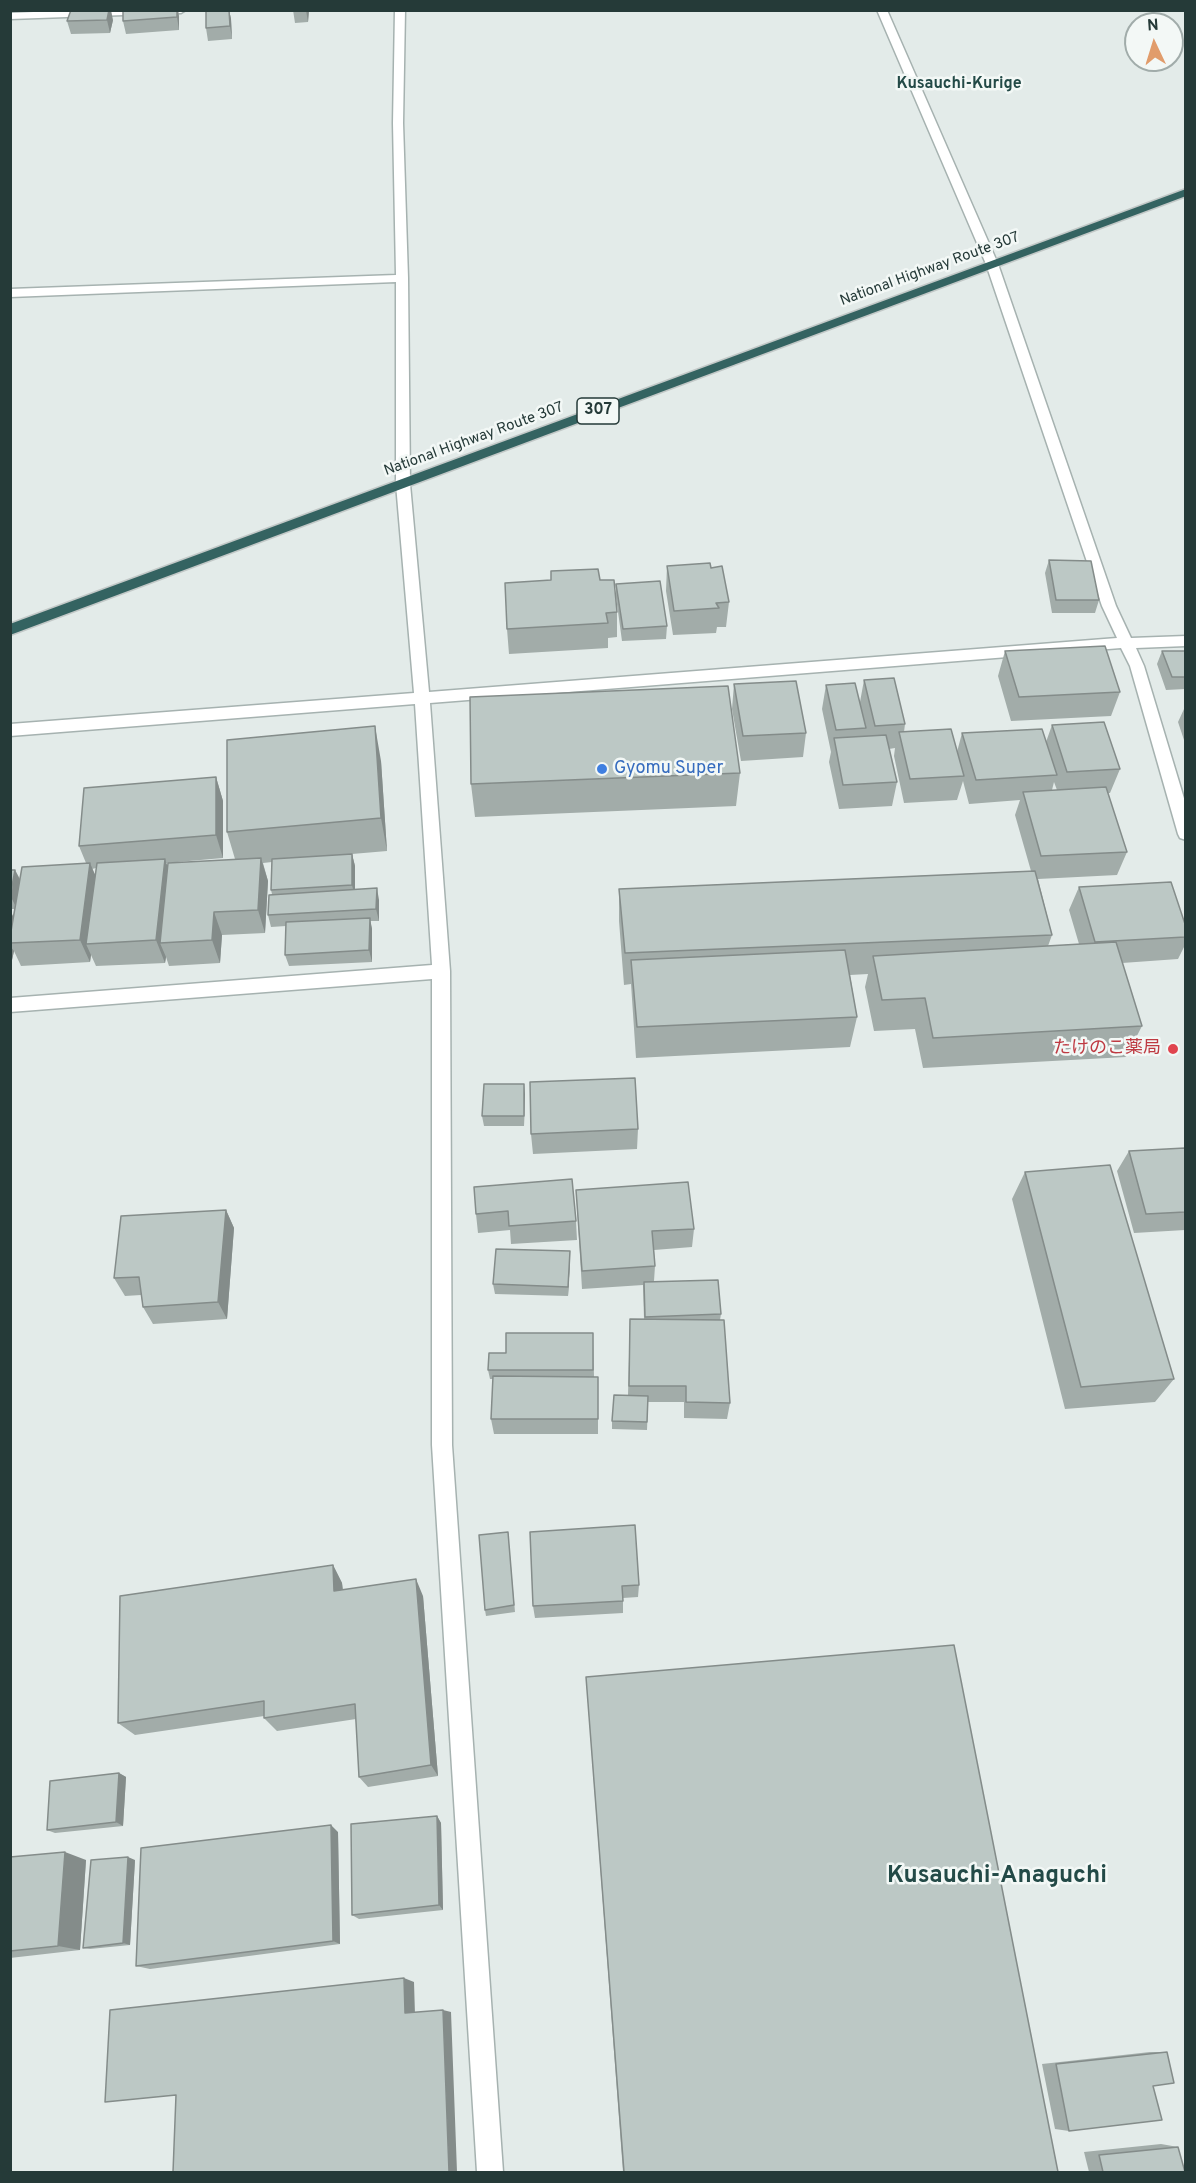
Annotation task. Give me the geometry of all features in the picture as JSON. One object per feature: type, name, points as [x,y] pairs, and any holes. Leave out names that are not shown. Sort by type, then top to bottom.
[{"type":"highway","name":"National Highway Route 307","points":[[10,630],[1185,192]]},
{"type":"street","points":[[10,16],[182,10]]},
{"type":"street","points":[[400,10],[398,123],[402,278],[403,484],[422,699],[441,971],[442,1445],[490,2172]]},
{"type":"street","points":[[882,10],[992,264],[1109,606],[1124,643],[1137,666],[1185,834]]},
{"type":"street","points":[[10,293],[402,278]]},
{"type":"street","points":[[10,730],[1124,643],[1185,641]]},
{"type":"street","points":[[10,1005],[441,971]]},
{"type":"building","points":[[71,10],[109,10],[107,20],[67,21]]},
{"type":"building","points":[[123,10],[177,10],[177,17],[123,21]]},
{"type":"building","points":[[206,10],[229,10],[230,26],[206,28]]},
{"type":"building","points":[[1049,560],[1091,561],[1099,600],[1056,600]]},
{"type":"building","points":[[710,563],[711,568],[722,566],[729,602],[716,603],[719,608],[674,611],[667,566]]},
{"type":"building","points":[[598,569],[600,580],[614,580],[617,612],[606,613],[608,623],[507,629],[505,583],[551,580],[551,571]]},
{"type":"building","points":[[660,581],[667,626],[623,629],[616,584]]},
{"type":"building","points":[[1105,646],[1120,692],[1019,697],[1005,651]]},
{"type":"building","points":[[1162,651],[1185,651],[1185,677],[1172,677]]},
{"type":"building","points":[[894,678],[905,724],[875,726],[864,680]]},
{"type":"building","points":[[796,681],[806,733],[743,736],[734,684]]},
{"type":"building","points":[[855,683],[866,728],[836,730],[826,685]]},
{"type":"building","points":[[728,686],[740,773],[471,784],[470,697]]},
{"type":"building","points":[[1104,722],[1120,769],[1067,772],[1052,725]]},
{"type":"building","points":[[375,726],[381,818],[227,832],[227,740]]},
{"type":"building","points":[[951,729],[964,776],[910,779],[899,732]]},
{"type":"building","points":[[1042,729],[1057,775],[976,780],[962,733]]},
{"type":"building","points":[[886,735],[897,782],[843,785],[834,738]]},
{"type":"building","points":[[216,777],[216,835],[79,846],[84,788]]},
{"type":"building","points":[[1106,787],[1127,852],[1041,856],[1023,792]]},
{"type":"building","points":[[352,854],[352,885],[271,890],[272,859]]},
{"type":"building","points":[[261,858],[258,910],[214,912],[212,940],[160,943],[168,863]]},
{"type":"building","points":[[165,859],[156,940],[86,944],[97,863]]},
{"type":"building","points":[[90,863],[80,940],[10,943],[22,867]]},
{"type":"building","points":[[10,870],[15,870],[10,897]]},
{"type":"building","points":[[1035,871],[1052,935],[625,953],[619,889]]},
{"type":"building","points":[[1171,882],[1185,924],[1185,937],[1095,942],[1079,887]]},
{"type":"building","points":[[377,888],[376,909],[268,915],[269,895]]},
{"type":"building","points":[[370,918],[369,950],[285,955],[286,922]]},
{"type":"building","points":[[1116,942],[1142,1026],[933,1038],[925,998],[882,1000],[873,956]]},
{"type":"building","points":[[845,950],[857,1017],[637,1027],[631,960]]},
{"type":"building","points":[[635,1078],[638,1129],[531,1134],[530,1082]]},
{"type":"building","points":[[484,1084],[524,1084],[524,1116],[482,1116]]},
{"type":"building","points":[[1185,1148],[1185,1212],[1146,1214],[1129,1151]]},
{"type":"building","points":[[1110,1165],[1174,1379],[1081,1387],[1025,1172]]},
{"type":"building","points":[[572,1179],[576,1221],[509,1226],[508,1211],[476,1214],[474,1187]]},
{"type":"building","points":[[688,1182],[694,1229],[652,1231],[655,1266],[582,1271],[576,1190]]},
{"type":"building","points":[[226,1210],[218,1302],[143,1307],[139,1277],[114,1278],[121,1216]]},
{"type":"building","points":[[496,1249],[570,1251],[568,1287],[493,1284]]},
{"type":"building","points":[[718,1280],[721,1314],[645,1317],[644,1282]]},
{"type":"building","points":[[630,1319],[724,1320],[730,1403],[686,1402],[686,1386],[629,1386]]},
{"type":"building","points":[[506,1333],[593,1333],[593,1370],[488,1370],[489,1353],[506,1353]]},
{"type":"building","points":[[493,1376],[598,1377],[598,1419],[491,1419]]},
{"type":"building","points":[[614,1395],[648,1396],[647,1422],[612,1421]]},
{"type":"building","points":[[635,1525],[639,1585],[622,1586],[623,1601],[533,1606],[530,1532]]},
{"type":"building","points":[[508,1532],[514,1605],[485,1610],[479,1535]]},
{"type":"building","points":[[333,1565],[334,1591],[416,1579],[431,1765],[359,1777],[355,1704],[264,1718],[264,1701],[118,1723],[120,1596]]},
{"type":"building","points":[[954,1645],[1058,2172],[624,2172],[586,1677]]},
{"type":"building","points":[[119,1773],[116,1822],[47,1830],[50,1781]]},
{"type":"building","points":[[437,1816],[439,1905],[352,1915],[351,1824]]},
{"type":"building","points":[[331,1825],[333,1941],[136,1966],[141,1848]]},
{"type":"building","points":[[65,1852],[58,1946],[10,1951],[10,1857]]},
{"type":"building","points":[[128,1857],[123,1943],[83,1948],[91,1860]]},
{"type":"building","points":[[404,1978],[405,2013],[443,2010],[449,2172],[173,2172],[176,2095],[105,2102],[110,2010]]},
{"type":"building","points":[[1167,2052],[1174,2083],[1153,2086],[1162,2120],[1069,2131],[1056,2064]]},
{"type":"building","points":[[1178,2147],[1185,2172],[1103,2172],[1099,2155]]},
{"type":"place","name":"Gyomu Super","points":[[602,769]]},
{"type":"place","name":"たけのこ薬局","points":[[1173,1049]]},
{"type":"district","name":"Kusauchi-Kurige","points":[[959,85]]},
{"type":"district","name":"Kusauchi-Anaguchi","points":[[997,1877]]}]
